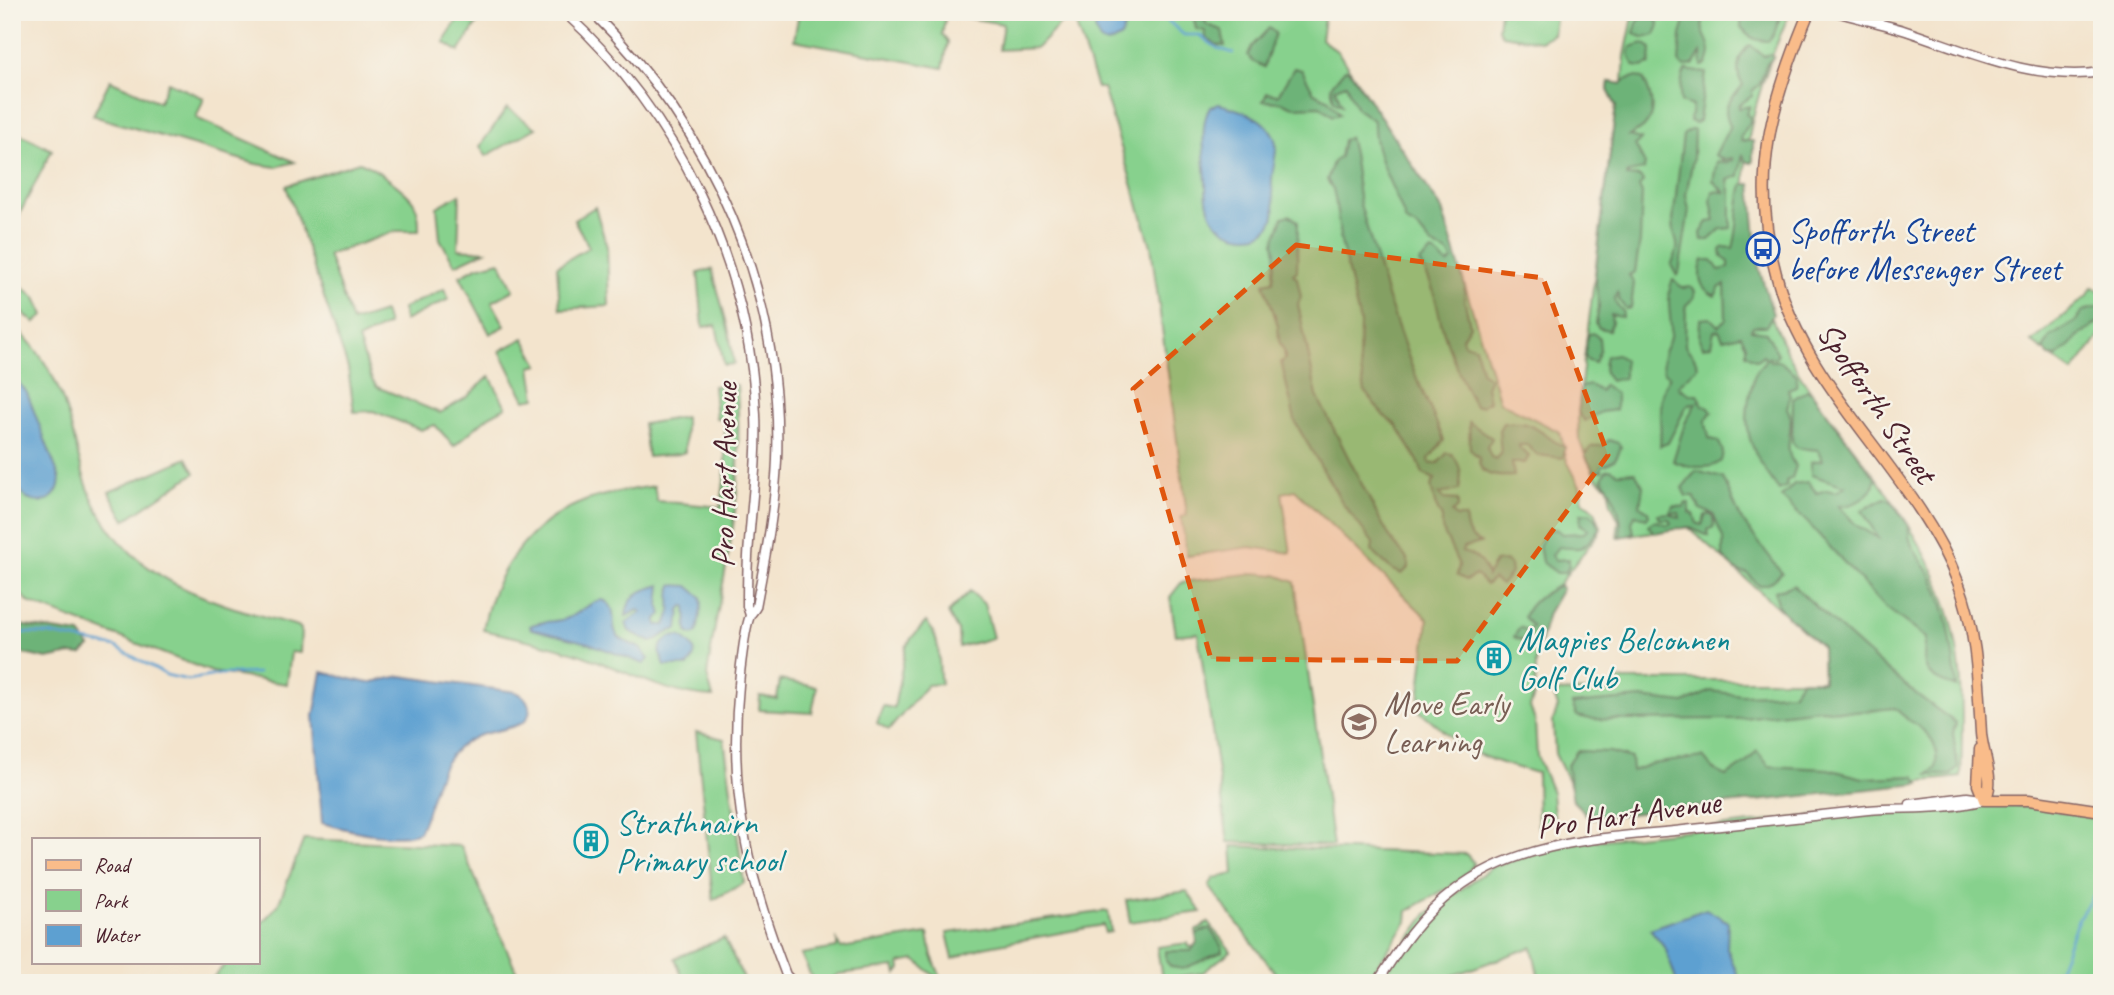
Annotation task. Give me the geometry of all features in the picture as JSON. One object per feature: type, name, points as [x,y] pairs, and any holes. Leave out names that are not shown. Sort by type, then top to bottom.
[{"type":"main road","name":"Spofforth Street","points":[[1809,12],[1788,62],[1770,127],[1765,193],[1768,235],[1776,274],[1795,327],[1821,376],[1918,508],[1938,541],[1958,583],[1969,621],[1977,665],[1981,737],[1978,785],[1983,800]]},
{"type":"main road","points":[[1983,800],[2029,800],[2102,811]]},
{"type":"street","name":"Pro Hart Avenue","points":[[564,12],[621,71],[670,139],[710,214],[737,292],[753,372],[756,414],[755,476],[747,593],[750,615],[737,704],[737,780],[742,826],[760,906],[786,979],[794,983]]},
{"type":"street","name":"Pro Hart Avenue","points":[[592,12],[645,69],[697,144],[728,206],[757,287],[774,370],[777,458],[773,516],[756,607],[750,615]]},
{"type":"street","points":[[1836,12],[1879,22],[2024,69],[2064,75],[2102,72]]},
{"type":"street","points":[[1858,12],[1879,22]]},
{"type":"street","name":"Pro Hart Avenue","points":[[1377,983],[1404,941],[1427,914],[1455,890],[1492,867],[1524,854],[1577,842],[1897,808],[1948,806],[1983,800]]},
{"type":"highlighted area","points":[[1296,245],[1543,278],[1608,455],[1457,661],[1211,659],[1133,389]]},
{"type":"green space","points":[[462,12],[484,12],[459,52],[444,42]]},
{"type":"green space","points":[[799,12],[1325,12],[1321,39],[1338,52],[1442,210],[1500,402],[1560,432],[1567,461],[1580,486],[1583,501],[1595,511],[1601,527],[1553,592],[1537,631],[1535,692],[1530,707],[1535,721],[1537,756],[1552,792],[1554,816],[1550,823],[1538,827],[1537,773],[1472,751],[1418,710],[1428,619],[1295,490],[1282,493],[1291,553],[1250,547],[1187,556],[1181,517],[1187,515],[1151,246],[1103,88],[1097,88],[1075,22],[1062,22],[1037,48],[999,50],[1003,24],[946,14],[942,35],[948,42],[943,68],[794,40]]},
{"type":"green space","points":[[1189,12],[1201,12],[1207,25],[1222,30],[1225,46],[1216,45],[1206,38],[1205,31],[1196,29]]},
{"type":"green space","points":[[1500,12],[1556,12],[1553,34],[1540,41],[1502,35],[1498,29]]},
{"type":"green space","points":[[1634,12],[1790,12],[1759,94],[1749,137],[1745,180],[1746,208],[1755,264],[1772,319],[1797,371],[1902,515],[1931,566],[1943,594],[1959,661],[1962,707],[1961,777],[1585,815],[1555,754],[1553,721],[1558,707],[1553,692],[1618,691],[1618,680],[1823,680],[1822,647],[1688,527],[1617,537],[1619,521],[1608,487],[1596,477],[1579,439],[1582,376],[1616,106],[1608,90],[1609,82],[1623,84],[1625,56]]},
{"type":"green space","points":[[1688,12],[1706,12],[1702,25],[1710,54],[1707,64],[1702,66],[1701,53],[1693,65],[1683,67],[1679,62],[1681,35]]},
{"type":"green space","points":[[1742,12],[1782,12],[1769,41],[1756,39],[1744,31],[1741,27]]},
{"type":"green space","points":[[1641,18],[1656,19],[1659,25],[1655,35],[1644,38],[1634,33]]},
{"type":"green space","points":[[1269,28],[1275,33],[1264,67],[1252,61],[1248,55],[1252,46]]},
{"type":"green space","points":[[1643,43],[1651,48],[1650,64],[1635,66],[1631,61],[1631,47]]},
{"type":"green space","points":[[1750,45],[1764,56],[1769,54],[1774,57],[1766,65],[1760,84],[1752,91],[1752,96],[1739,105],[1739,108],[1750,106],[1746,114],[1750,117],[1750,122],[1741,137],[1742,141],[1753,141],[1753,161],[1745,161],[1743,154],[1739,176],[1728,180],[1731,228],[1721,229],[1709,240],[1702,240],[1701,233],[1708,222],[1715,221],[1711,200],[1713,191],[1724,192],[1713,181],[1717,161],[1726,163],[1733,160],[1724,160],[1715,155],[1730,126],[1727,107],[1743,85],[1739,64]]},
{"type":"green space","points":[[1294,68],[1302,70],[1314,93],[1328,99],[1340,114],[1333,116],[1320,106],[1293,107],[1281,102],[1263,101],[1267,93],[1278,95]]},
{"type":"green space","points":[[1345,69],[1350,71],[1442,210],[1465,286],[1464,298],[1470,325],[1462,338],[1464,344],[1475,347],[1482,373],[1490,378],[1486,387],[1489,401],[1482,406],[1475,406],[1461,378],[1443,330],[1432,287],[1419,263],[1432,251],[1448,264],[1452,260],[1449,254],[1431,244],[1418,228],[1406,222],[1381,160],[1374,134],[1374,121],[1357,109],[1346,84],[1335,88],[1342,105],[1334,101],[1331,86]]},
{"type":"green space","points":[[1686,70],[1706,73],[1699,121],[1695,123],[1690,121],[1692,106],[1681,102],[1681,85]]},
{"type":"green space","points":[[1634,77],[1643,78],[1652,109],[1648,121],[1629,136],[1641,139],[1635,145],[1645,164],[1644,170],[1628,173],[1627,176],[1640,177],[1643,182],[1639,187],[1642,193],[1640,241],[1635,272],[1629,275],[1634,283],[1631,308],[1626,309],[1617,292],[1615,300],[1623,311],[1622,317],[1611,315],[1609,330],[1599,328],[1596,324],[1599,306],[1595,277],[1616,106],[1608,90],[1609,82],[1622,84]]},
{"type":"green space","points":[[110,80],[159,102],[168,82],[204,98],[196,118],[295,162],[276,167],[256,164],[93,115]]},
{"type":"green space","points":[[507,108],[536,128],[486,156],[480,146]]},
{"type":"green space","points":[[12,130],[52,150],[12,229]]},
{"type":"green space","points":[[1694,130],[1693,159],[1686,195],[1689,210],[1677,276],[1671,265],[1677,251],[1673,221],[1683,135]]},
{"type":"green space","points":[[1349,137],[1360,204],[1387,296],[1412,367],[1444,440],[1429,459],[1430,464],[1438,463],[1447,453],[1452,454],[1459,467],[1459,490],[1439,494],[1444,499],[1458,500],[1458,507],[1452,513],[1456,517],[1465,517],[1470,536],[1480,543],[1463,548],[1462,552],[1479,560],[1487,576],[1495,562],[1505,561],[1510,565],[1511,573],[1501,585],[1493,579],[1486,585],[1476,575],[1466,580],[1457,575],[1459,565],[1442,529],[1442,518],[1435,504],[1431,486],[1435,479],[1423,474],[1396,425],[1384,416],[1365,392],[1359,360],[1360,323],[1341,242],[1333,189],[1327,180],[1333,162],[1340,157],[1343,140]]},
{"type":"green space","points":[[359,162],[380,173],[404,192],[414,203],[419,220],[419,231],[396,231],[328,255],[352,322],[384,312],[388,325],[358,340],[372,380],[377,387],[440,413],[467,397],[490,376],[506,407],[489,416],[454,446],[435,425],[421,430],[373,411],[354,412],[348,368],[286,186]]},
{"type":"green space","points":[[1743,184],[1751,184],[1759,268],[1773,314],[1766,326],[1753,326],[1751,330],[1766,332],[1778,354],[1775,358],[1768,357],[1770,361],[1779,361],[1797,375],[1796,386],[1788,389],[1790,397],[1787,408],[1791,423],[1789,452],[1796,466],[1792,478],[1786,481],[1787,486],[1779,490],[1757,456],[1747,421],[1754,377],[1766,359],[1763,355],[1757,360],[1746,354],[1746,345],[1741,335],[1723,339],[1719,330],[1714,331],[1711,345],[1703,347],[1699,339],[1700,319],[1710,318],[1718,326],[1726,319],[1725,285],[1720,287],[1715,296],[1703,285],[1700,271],[1703,260],[1712,260],[1719,270],[1729,268],[1729,262],[1722,257],[1721,250],[1724,247],[1733,248]]},
{"type":"green space","points":[[460,194],[458,249],[485,251],[455,265],[440,239],[437,207]]},
{"type":"green space","points":[[595,207],[607,247],[609,306],[560,309],[557,266],[589,247],[574,220]]},
{"type":"green space","points":[[1289,215],[1298,221],[1297,271],[1293,274],[1297,278],[1301,297],[1298,304],[1317,396],[1377,514],[1391,539],[1408,560],[1408,568],[1402,574],[1391,569],[1372,551],[1373,543],[1343,504],[1296,424],[1281,362],[1285,359],[1284,351],[1264,283],[1273,281],[1276,254],[1274,242],[1283,217]]},
{"type":"green space","points":[[500,261],[514,290],[492,302],[505,326],[490,334],[460,276],[477,267]]},
{"type":"green space","points":[[712,269],[729,332],[734,364],[724,365],[716,325],[703,327],[698,273]]},
{"type":"green space","points":[[12,278],[36,298],[44,315],[35,323],[12,304]]},
{"type":"green space","points":[[1673,280],[1683,288],[1690,287],[1695,291],[1694,298],[1686,305],[1685,346],[1698,366],[1678,387],[1690,394],[1698,394],[1702,405],[1709,407],[1712,412],[1706,422],[1709,438],[1719,442],[1723,452],[1721,461],[1711,466],[1691,466],[1673,461],[1685,423],[1696,403],[1687,405],[1668,443],[1660,446],[1662,394],[1670,376],[1664,373],[1662,359],[1671,330],[1669,298]]},
{"type":"green space","points":[[2092,288],[2102,291],[2102,333],[2073,372],[2032,342],[2087,296]]},
{"type":"green space","points":[[444,289],[449,299],[404,321],[403,308]]},
{"type":"green space","points":[[2102,306],[2102,320],[2057,357],[2049,356],[2043,349],[2050,337],[2075,322],[2083,311]]},
{"type":"green space","points":[[12,324],[39,354],[57,386],[92,498],[111,530],[134,556],[161,576],[192,592],[225,605],[298,626],[301,629],[300,653],[291,652],[287,684],[212,672],[30,603],[12,587]]},
{"type":"green space","points":[[1593,333],[1599,338],[1600,350],[1595,363],[1588,361],[1585,356],[1587,335]]},
{"type":"green space","points":[[524,338],[539,365],[531,367],[536,398],[525,400],[500,351]]},
{"type":"green space","points":[[1616,354],[1624,360],[1624,378],[1610,381],[1605,372],[1605,360],[1606,356]]},
{"type":"green space","points":[[737,385],[739,435],[736,501],[707,676],[713,697],[678,692],[578,654],[483,630],[495,588],[505,569],[531,536],[565,510],[602,496],[654,486],[657,501],[721,507],[725,471],[725,418],[716,418],[713,386]]},
{"type":"green space","points":[[1590,385],[1600,391],[1604,385],[1616,394],[1616,410],[1601,412],[1585,421],[1578,413],[1581,387]]},
{"type":"green space","points":[[1807,390],[1876,479],[1862,499],[1839,506],[1856,525],[1878,538],[1862,510],[1885,498],[1892,502],[1909,526],[1910,541],[1933,579],[1943,605],[1950,632],[1957,687],[1932,676],[1925,665],[1926,638],[1884,606],[1781,497],[1794,484],[1808,482],[1817,493],[1826,490],[1836,492],[1845,486],[1811,475],[1811,462],[1822,460],[1818,450],[1797,448],[1792,442],[1793,399]]},
{"type":"green space","points":[[685,417],[685,452],[648,457],[643,424]]},
{"type":"green space","points":[[1469,422],[1492,438],[1487,447],[1491,457],[1496,459],[1501,454],[1499,430],[1503,423],[1523,423],[1531,426],[1565,447],[1563,458],[1537,455],[1527,445],[1519,445],[1529,456],[1525,463],[1512,463],[1514,476],[1490,475],[1482,469],[1479,458],[1470,449]]},
{"type":"green space","points":[[1609,440],[1621,447],[1618,454],[1602,466],[1602,471],[1593,470],[1585,455],[1592,447],[1602,446]]},
{"type":"green space","points":[[187,458],[195,473],[125,520],[109,492]]},
{"type":"green space","points":[[1611,469],[1618,473],[1635,472],[1643,486],[1640,506],[1648,511],[1649,515],[1647,518],[1635,515],[1632,523],[1634,533],[1619,537],[1619,515],[1614,498],[1602,478],[1606,470]]},
{"type":"green space","points":[[1696,471],[1723,478],[1741,519],[1782,573],[1768,584],[1759,586],[1747,573],[1739,572],[1723,557],[1723,538],[1713,514],[1700,509],[1694,496],[1686,496],[1682,488]]},
{"type":"green space","points":[[1689,503],[1689,512],[1694,514],[1698,524],[1702,525],[1705,516],[1709,514],[1713,517],[1714,527],[1708,530],[1709,536],[1688,527],[1655,533],[1648,526],[1657,521],[1668,525],[1671,523],[1669,519],[1660,519],[1658,514],[1669,513],[1680,518],[1679,513],[1670,512],[1673,506],[1684,507]]},
{"type":"green space","points":[[1590,513],[1597,520],[1599,529],[1589,541],[1578,548],[1558,547],[1552,555],[1555,560],[1569,559],[1565,573],[1557,573],[1542,562],[1539,546],[1547,530],[1556,529],[1562,534],[1584,533],[1588,529],[1580,524],[1581,514]]},
{"type":"green space","points":[[1255,573],[1276,575],[1295,582],[1333,846],[1228,842],[1198,633],[1176,635],[1170,597],[1182,582]]},
{"type":"green space","points":[[1560,585],[1562,589],[1548,613],[1539,648],[1514,637],[1520,627],[1528,631],[1532,626],[1524,617],[1530,606]]},
{"type":"green space","points":[[1793,585],[1892,674],[1956,723],[1953,733],[1958,768],[1951,775],[1928,775],[1936,768],[1936,755],[1931,738],[1895,708],[1855,712],[1820,709],[1735,719],[1624,720],[1577,716],[1572,704],[1641,698],[1684,703],[1711,691],[1742,695],[1792,693],[1802,680],[1823,681],[1822,647],[1779,608],[1775,591]]},
{"type":"green space","points":[[970,591],[984,604],[993,638],[959,647],[958,631],[948,613]]},
{"type":"green space","points":[[926,622],[937,643],[941,684],[927,685],[889,730],[877,723],[883,706],[894,708],[906,647]]},
{"type":"green space","points":[[12,624],[80,634],[90,647],[81,655],[71,654],[47,659],[15,652],[12,650]]},
{"type":"green space","points":[[780,680],[817,687],[812,713],[759,710],[760,696],[777,699]]},
{"type":"green space","points":[[696,732],[724,739],[744,883],[713,900]]},
{"type":"green space","points":[[1577,751],[1610,752],[1631,758],[1632,771],[1651,764],[1703,757],[1713,769],[1726,776],[1746,763],[1757,751],[1769,766],[1828,769],[1863,778],[1915,776],[1920,784],[1590,818],[1573,801],[1567,765]]},
{"type":"green space","points":[[1993,804],[2043,808],[2102,820],[2102,983],[1540,983],[1532,947],[1432,983],[1377,983],[1427,914],[1492,867],[1566,844],[1868,810]]},
{"type":"green space","points":[[304,839],[461,846],[519,977],[491,983],[212,983],[211,980],[225,964],[259,964],[259,926],[278,905]]},
{"type":"green space","points":[[1232,846],[1466,854],[1474,863],[1462,878],[1408,911],[1407,922],[1365,983],[1283,983],[1209,886],[1214,878],[1234,874]]},
{"type":"green space","points":[[1187,891],[1201,912],[1130,922],[1126,900]]},
{"type":"green space","points":[[1108,911],[1111,932],[1105,933],[1103,925],[983,947],[953,959],[947,933]]},
{"type":"green space","points":[[1208,922],[1231,951],[1202,973],[1162,979],[1157,947],[1188,943],[1189,947],[1198,946],[1196,930]]},
{"type":"green space","points":[[1210,928],[1222,947],[1222,952],[1183,969],[1171,967],[1166,961],[1166,951],[1191,951],[1197,942],[1196,934]]},
{"type":"green space","points":[[928,934],[932,956],[943,983],[915,960],[900,963],[901,969],[897,974],[895,967],[839,974],[824,983],[814,983],[801,954],[837,948],[837,941],[841,948]]},
{"type":"green space","points":[[724,938],[746,983],[668,983],[682,976],[675,958]]},
{"type":"water","points":[[1099,12],[1139,12],[1126,23],[1121,37],[1108,44],[1101,42],[1096,31]]},
{"type":"water","points":[[1219,104],[1257,118],[1271,131],[1275,140],[1272,182],[1274,214],[1268,228],[1256,235],[1227,231],[1216,222],[1208,205],[1204,124],[1210,107]]},
{"type":"water","points":[[12,374],[27,393],[60,479],[57,491],[45,501],[27,499],[12,480]]},
{"type":"water","points":[[661,585],[659,605],[662,614],[657,619],[657,625],[665,625],[668,620],[672,585],[688,586],[701,597],[697,633],[693,635],[687,632],[686,606],[680,610],[678,629],[654,641],[629,631],[626,623],[642,612],[638,610],[626,616],[633,598],[642,591]]},
{"type":"water","points":[[603,600],[613,611],[617,635],[642,650],[649,659],[644,664],[588,643],[531,629],[530,626],[534,624],[568,618]]},
{"type":"water","points":[[680,636],[694,649],[692,661],[688,666],[665,666],[659,652],[662,644],[670,637]]},
{"type":"water","points":[[322,672],[368,683],[401,676],[516,692],[525,698],[530,711],[522,723],[475,737],[451,755],[443,766],[419,832],[397,836],[358,832],[322,823],[314,716]]},
{"type":"water","points":[[1706,909],[1728,922],[1727,948],[1741,983],[1677,983],[1665,947],[1650,929]]},
{"type":"waterway","points":[[1158,12],[1184,35],[1199,35],[1217,48],[1233,53]]},
{"type":"waterway","points":[[12,632],[49,634],[116,647],[166,675],[188,680],[222,674],[258,673]]},
{"type":"waterway","points":[[2053,983],[2079,917],[2102,883]]},
{"type":"place","name":"Spofforth Street before Messenger Street","points":[[1763,249]]},
{"type":"place","name":"Magpies Belconnen Golf Club","points":[[1494,658]]},
{"type":"place","name":"Move Early Learning","points":[[1359,722]]},
{"type":"place","name":"Strathnairn Primary school","points":[[591,841]]}]
